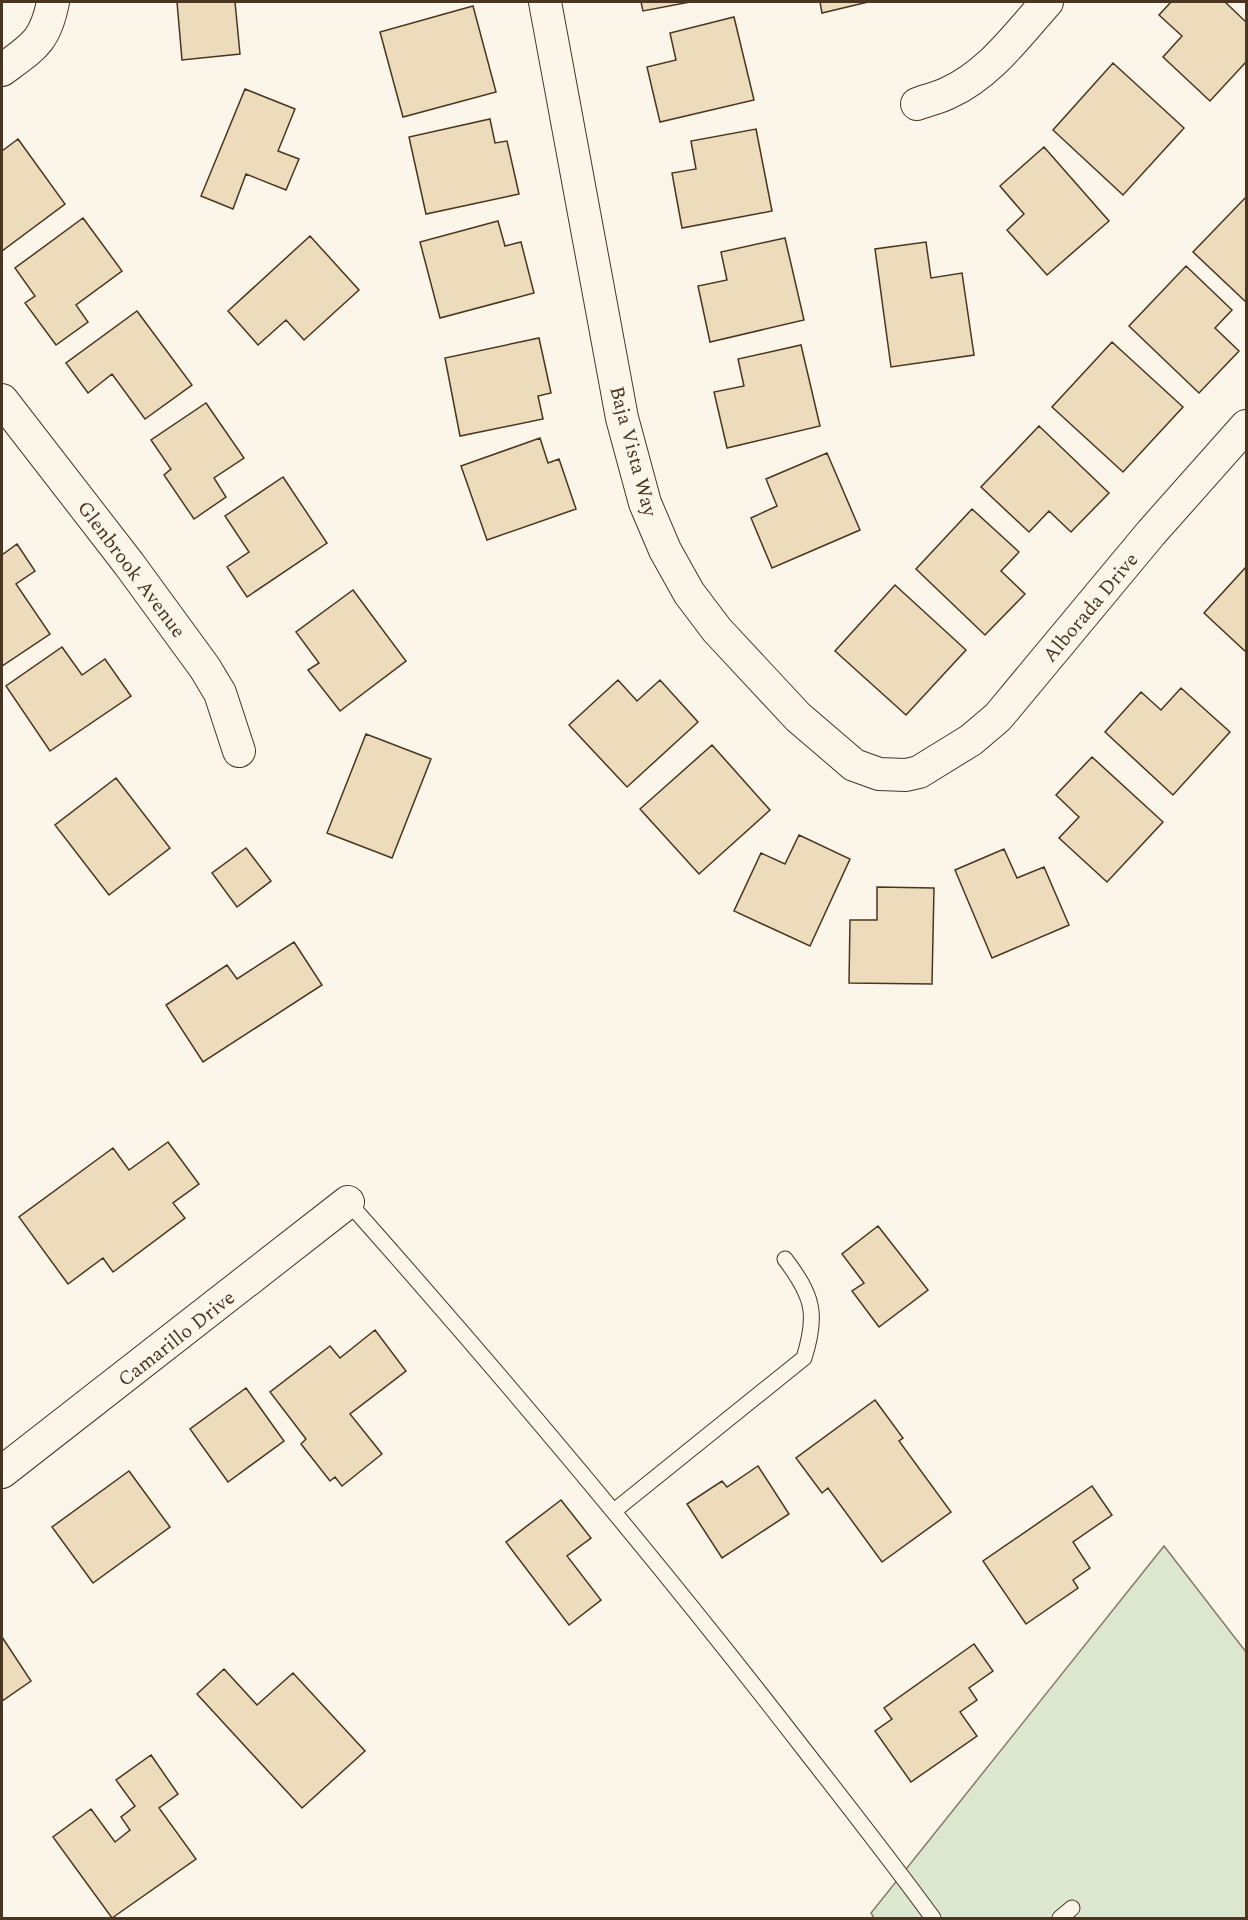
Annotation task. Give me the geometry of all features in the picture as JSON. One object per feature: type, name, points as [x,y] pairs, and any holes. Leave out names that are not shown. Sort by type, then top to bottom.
[{"type":"street","points":[[2,70],[37,44],[50,19],[54,2]]},
{"type":"street","name":"Baja Vista Way","points":[[545,2],[622,418],[645,503],[665,550],[689,593],[717,630],[798,717],[854,765],[879,774],[906,775],[919,772]]},
{"type":"street","points":[[917,104],[948,93],[977,76],[990,65],[1047,2]]},
{"type":"street","name":"Glenbrook Avenue","points":[[2,400],[129,564],[205,668],[220,693],[239,751]]},
{"type":"street","name":"Alborada Drive","points":[[919,772],[971,740],[998,717],[1151,533],[1246,426]]},
{"type":"street","name":"Camarillo Drive","points":[[2,1472],[348,1202]]},
{"type":"lane","points":[[348,1202],[470,1339],[614,1511],[754,1685],[933,1918]]},
{"type":"lane","points":[[614,1511],[804,1358],[812,1334],[810,1298],[785,1259]]},
{"type":"lane","points":[[1060,1918],[1072,1908]]},
{"type":"green space","points":[[1164,1546],[1246,1652],[1246,1918],[874,1918],[871,1913]]},
{"type":"building","points":[[177,2],[235,2],[240,54],[182,60]]},
{"type":"building","points":[[641,2],[690,2],[643,11]]},
{"type":"building","points":[[820,2],[868,2],[822,13]]},
{"type":"building","points":[[1171,2],[1225,2],[1246,22],[1246,62],[1210,101],[1163,57],[1182,36],[1159,15]]},
{"type":"building","points":[[473,6],[496,92],[403,117],[380,32]]},
{"type":"building","points":[[734,17],[754,100],[660,122],[647,67],[676,60],[670,33]]},
{"type":"building","points":[[1113,63],[1184,128],[1123,195],[1053,130]]},
{"type":"building","points":[[245,89],[295,109],[278,151],[299,159],[286,190],[246,174],[233,209],[201,196]]},
{"type":"building","points":[[490,119],[495,143],[507,141],[519,194],[426,214],[409,137]]},
{"type":"building","points":[[756,129],[772,211],[682,228],[672,173],[696,169],[691,141]]},
{"type":"building","points":[[18,139],[65,204],[2,251],[2,151]]},
{"type":"building","points":[[1044,147],[1109,221],[1047,275],[1007,230],[1024,214],[1000,186]]},
{"type":"building","points":[[1246,197],[1246,302],[1193,252]]},
{"type":"building","points":[[83,218],[122,271],[76,305],[88,322],[56,345],[25,303],[35,296],[15,268]]},
{"type":"building","points":[[498,221],[505,246],[521,242],[534,293],[440,318],[420,242]]},
{"type":"building","points":[[310,236],[359,290],[304,340],[286,320],[258,345],[228,311]]},
{"type":"building","points":[[785,238],[804,320],[710,342],[698,286],[727,280],[721,252]]},
{"type":"building","points":[[926,242],[931,278],[962,273],[974,355],[891,367],[875,249]]},
{"type":"building","points":[[1186,266],[1232,310],[1215,328],[1239,351],[1199,393],[1129,326]]},
{"type":"building","points":[[137,311],[192,385],[145,419],[112,374],[88,393],[66,363]]},
{"type":"building","points":[[539,338],[551,393],[538,396],[543,419],[460,436],[445,358]]},
{"type":"building","points":[[1112,342],[1183,407],[1123,472],[1052,407]]},
{"type":"building","points":[[801,345],[820,426],[727,448],[714,392],[744,386],[738,359]]},
{"type":"building","points":[[206,403],[244,458],[214,478],[226,497],[194,519],[164,475],[171,469],[151,440]]},
{"type":"building","points":[[1039,426],[1109,493],[1071,532],[1049,511],[1029,532],[981,487]]},
{"type":"building","points":[[540,438],[548,463],[559,459],[576,509],[487,540],[461,466]]},
{"type":"building","points":[[827,453],[860,530],[772,568],[751,518],[777,506],[766,479]]},
{"type":"building","points":[[283,477],[327,543],[247,597],[227,567],[249,552],[225,516]]},
{"type":"building","points":[[972,509],[1019,552],[1001,571],[1025,594],[985,635],[916,569]]},
{"type":"building","points":[[17,544],[35,571],[16,584],[50,634],[2,666],[2,555]]},
{"type":"building","points":[[1246,567],[1246,652],[1204,613]]},
{"type":"building","points":[[895,585],[966,650],[906,715],[835,651]]},
{"type":"building","points":[[353,590],[406,661],[340,711],[308,670],[319,663],[296,632]]},
{"type":"building","points":[[62,647],[82,675],[105,659],[131,696],[50,751],[6,686]]},
{"type":"building","points":[[618,680],[637,701],[660,680],[698,722],[627,787],[569,725]]},
{"type":"building","points":[[1181,688],[1230,732],[1173,795],[1105,732],[1141,692],[1161,710]]},
{"type":"building","points":[[366,734],[431,759],[392,858],[327,833]]},
{"type":"building","points":[[712,745],[770,810],[699,874],[640,809]]},
{"type":"building","points":[[1092,757],[1163,822],[1107,882],[1059,838],[1079,817],[1056,795]]},
{"type":"building","points":[[116,778],[170,848],[109,895],[55,825]]},
{"type":"building","points":[[799,835],[850,859],[810,946],[734,911],[761,853],[785,864]]},
{"type":"building","points":[[246,848],[271,881],[237,907],[212,873]]},
{"type":"building","points":[[1004,849],[1017,878],[1044,867],[1069,925],[992,958],[955,870]]},
{"type":"building","points":[[877,887],[934,888],[932,984],[849,983],[850,920],[877,920]]},
{"type":"building","points":[[294,942],[322,985],[203,1062],[166,1005],[227,965],[237,979]]},
{"type":"building","points":[[168,1142],[199,1184],[173,1203],[185,1218],[113,1272],[103,1258],[68,1284],[19,1217],[113,1148],[129,1170]]},
{"type":"building","points":[[878,1226],[928,1290],[879,1327],[852,1291],[864,1283],[842,1254]]},
{"type":"building","points":[[375,1330],[406,1371],[350,1414],[382,1454],[342,1486],[335,1477],[330,1481],[301,1444],[306,1439],[270,1392],[330,1346],[340,1358]]},
{"type":"building","points":[[246,1388],[284,1441],[228,1482],[190,1429]]},
{"type":"building","points":[[875,1400],[903,1438],[899,1441],[951,1512],[882,1562],[828,1488],[822,1493],[796,1458]]},
{"type":"building","points":[[758,1466],[789,1514],[722,1558],[687,1504],[722,1481],[727,1487]]},
{"type":"building","points":[[129,1471],[170,1527],[93,1583],[52,1527]]},
{"type":"building","points":[[1092,1486],[1112,1515],[1073,1542],[1090,1568],[1073,1580],[1078,1588],[1026,1624],[983,1561]]},
{"type":"building","points":[[561,1500],[591,1538],[567,1556],[601,1600],[569,1625],[506,1542]]},
{"type":"building","points":[[2,1637],[31,1681],[2,1701]]},
{"type":"building","points":[[974,1644],[993,1671],[969,1688],[977,1700],[960,1712],[977,1736],[911,1782],[875,1731],[892,1719],[884,1708]]},
{"type":"building","points":[[224,1669],[257,1705],[293,1673],[365,1751],[302,1808],[197,1694]]},
{"type":"building","points":[[151,1755],[178,1794],[159,1808],[196,1859],[112,1918],[53,1837],[91,1809],[115,1842],[130,1830],[121,1817],[135,1806],[116,1780]]}]
